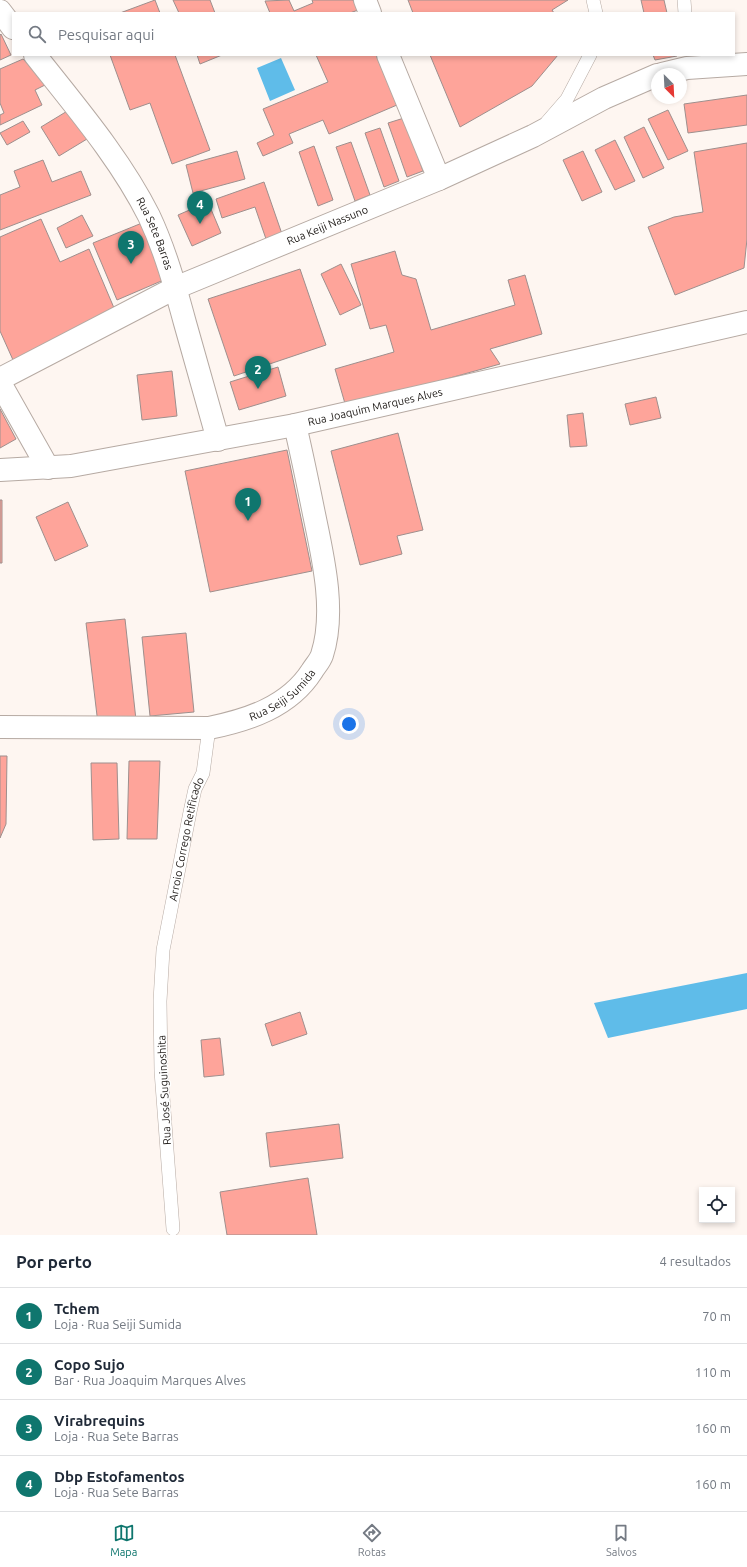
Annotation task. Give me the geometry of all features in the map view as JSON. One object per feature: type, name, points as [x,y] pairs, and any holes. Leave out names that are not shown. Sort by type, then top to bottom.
[{"type":"street","points":[[365,0],[370,12]]},
{"type":"street","points":[[0,11],[12,27]]},
{"type":"street","name":"Rua Sete Barras","points":[[36,56],[83,115],[130,183],[148,216],[164,253],[175,288],[218,440]]},
{"type":"street","points":[[388,56],[439,179]]},
{"type":"street","points":[[674,68],[687,61],[747,64]]},
{"type":"street","name":"Rua Keiji Nassuno","points":[[0,380],[175,288],[439,179],[533,136],[604,98],[651,78]]},
{"type":"street","name":"Rua Joaquim Marques Alves","points":[[0,470],[71,466],[295,425],[747,322]]},
{"type":"street","points":[[0,383],[48,468]]},
{"type":"street","name":"Rua Seiji Sumida","points":[[0,727],[209,728],[239,722],[265,711],[292,695],[308,677],[321,656],[326,633],[326,580],[295,425]]},
{"type":"lane","points":[[593,0],[596,12]]},
{"type":"lane","points":[[684,0],[685,12]]},
{"type":"lane","points":[[533,136],[555,115],[567,99],[589,56]]},
{"type":"lane","name":"Arroio Corrego Retificado","points":[[163,950],[195,789],[203,773],[209,728]]},
{"type":"lane","name":"Rua José Suguinoshita","points":[[163,950],[160,1001],[161,1071],[173,1230]]},
{"type":"water","points":[[281,58],[295,90],[270,101],[257,68]]},
{"type":"water","points":[[747,973],[747,1009],[608,1038],[594,1003]]},
{"type":"building","points":[[155,0],[160,12],[123,12]]},
{"type":"building","points":[[173,0],[210,0],[215,12],[179,12]]},
{"type":"building","points":[[289,0],[294,11],[313,3],[312,0],[353,0],[358,10],[353,12],[270,12],[265,1]]},
{"type":"building","points":[[408,0],[568,0],[552,10],[553,12],[413,12]]},
{"type":"building","points":[[641,0],[664,0],[667,12],[644,12]]},
{"type":"building","points":[[1,34],[11,55],[0,60],[0,35]]},
{"type":"building","points":[[110,56],[175,56],[210,150],[172,164],[150,103],[130,110]]},
{"type":"building","points":[[197,56],[220,56],[200,64]]},
{"type":"building","points":[[316,56],[376,56],[397,105],[329,134],[323,120],[289,134],[293,143],[263,156],[257,143],[274,135],[263,109],[328,82]]},
{"type":"building","points":[[430,56],[557,56],[532,86],[460,127]]},
{"type":"building","points":[[653,56],[677,56],[655,60]]},
{"type":"building","points":[[23,59],[47,84],[35,90],[42,105],[0,125],[0,115],[4,113],[0,103],[0,69]]},
{"type":"building","points":[[747,95],[747,125],[688,133],[684,104]]},
{"type":"building","points":[[69,110],[87,139],[59,156],[41,127]]},
{"type":"building","points":[[668,110],[688,151],[668,160],[648,119]]},
{"type":"building","points":[[404,118],[423,171],[407,177],[388,123]]},
{"type":"building","points":[[23,121],[30,132],[7,145],[0,133]]},
{"type":"building","points":[[644,127],[664,168],[643,178],[624,137]]},
{"type":"building","points":[[380,128],[399,181],[384,187],[365,133]]},
{"type":"building","points":[[615,140],[635,181],[615,190],[595,150]]},
{"type":"building","points":[[351,142],[370,195],[355,201],[336,147]]},
{"type":"building","points":[[747,143],[747,239],[744,268],[675,295],[648,227],[674,217],[703,212],[694,152]]},
{"type":"building","points":[[314,146],[333,200],[318,206],[299,152]]},
{"type":"building","points":[[237,151],[245,179],[193,193],[186,165]]},
{"type":"building","points":[[583,151],[602,192],[582,201],[563,160]]},
{"type":"building","points":[[43,160],[52,182],[81,171],[91,195],[0,230],[0,195],[20,187],[14,171]]},
{"type":"building","points":[[264,182],[282,234],[266,239],[255,207],[222,218],[216,199]]},
{"type":"building","points":[[208,202],[221,233],[192,246],[178,215]]},
{"type":"building","points":[[82,215],[93,236],[66,248],[57,228]]},
{"type":"building","points":[[41,219],[60,262],[89,249],[117,315],[13,360],[0,331],[0,237]]},
{"type":"building","points":[[142,223],[166,279],[117,300],[93,243]]},
{"type":"building","points":[[395,251],[402,275],[416,279],[431,330],[515,305],[508,280],[525,275],[542,334],[490,349],[500,364],[346,407],[335,369],[394,352],[386,325],[370,329],[351,264]]},
{"type":"building","points":[[341,264],[361,305],[340,315],[321,274]]},
{"type":"building","points":[[300,269],[326,345],[234,376],[208,299]]},
{"type":"building","points":[[278,367],[286,396],[239,410],[230,382]]},
{"type":"building","points":[[172,371],[177,416],[142,420],[137,375]]},
{"type":"building","points":[[656,397],[661,418],[630,425],[625,404]]},
{"type":"building","points":[[0,409],[16,439],[0,448]]},
{"type":"building","points":[[583,413],[587,446],[570,447],[567,415]]},
{"type":"building","points":[[398,433],[423,530],[397,536],[402,554],[360,565],[331,451]]},
{"type":"building","points":[[287,450],[312,571],[210,592],[185,471]]},
{"type":"building","points":[[0,500],[2,500],[2,563],[0,563]]},
{"type":"building","points":[[68,502],[88,546],[55,561],[36,517]]},
{"type":"building","points":[[125,619],[136,720],[98,724],[86,623]]},
{"type":"building","points":[[186,633],[194,712],[150,716],[142,637]]},
{"type":"building","points":[[0,756],[7,756],[6,824],[0,838]]},
{"type":"building","points":[[129,761],[160,761],[157,839],[127,839]]},
{"type":"building","points":[[91,763],[117,763],[119,839],[93,840]]},
{"type":"building","points":[[300,1012],[307,1034],[272,1046],[265,1024]]},
{"type":"building","points":[[220,1038],[224,1075],[204,1077],[201,1040]]},
{"type":"building","points":[[339,1124],[343,1158],[270,1167],[266,1133]]},
{"type":"building","points":[[308,1178],[317,1235],[227,1235],[220,1192]]},
{"type":"place","name":"Dbp Estofamentos","points":[[200,224]]},
{"type":"place","name":"Virabrequins","points":[[131,264]]},
{"type":"place","name":"Copo Sujo","points":[[258,389]]},
{"type":"place","name":"Tchem","points":[[248,521]]}]
